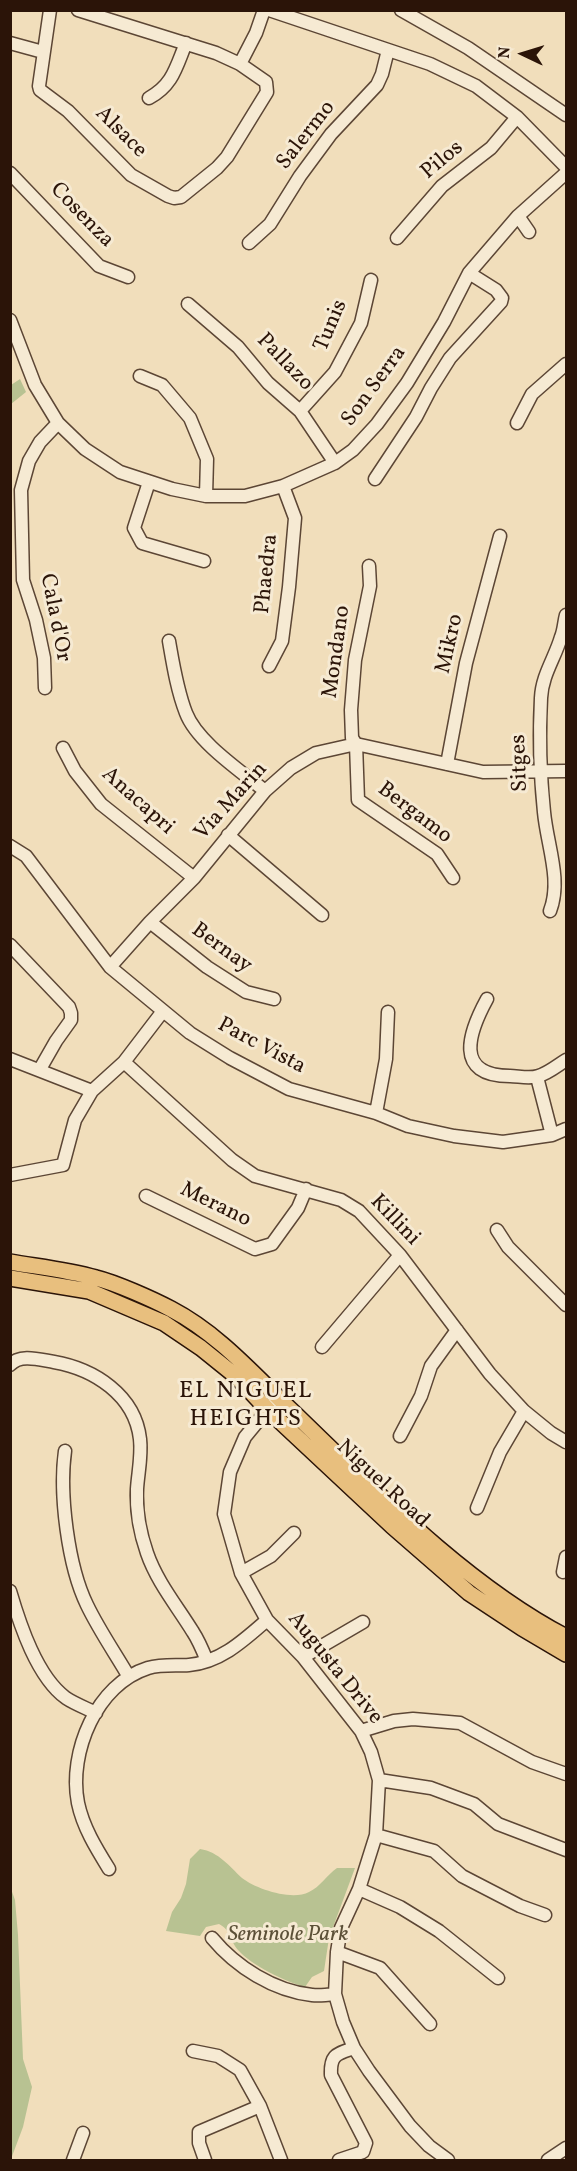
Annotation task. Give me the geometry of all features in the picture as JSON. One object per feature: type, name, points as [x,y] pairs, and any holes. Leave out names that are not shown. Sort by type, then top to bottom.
[{"type":"main road","name":"Niguel Road","points":[[10,1263],[59,1269],[97,1278],[172,1310],[209,1335],[245,1364],[400,1513],[477,1580],[567,1636]]},
{"type":"main road","name":"Niguel Road","points":[[10,1278],[89,1291],[164,1323],[201,1348],[237,1377],[268,1410],[392,1526],[469,1593],[567,1654]]},
{"type":"street","points":[[10,44],[43,52],[50,10]]},
{"type":"street","points":[[78,10],[186,43],[240,64],[253,41],[264,10]]},
{"type":"street","points":[[269,10],[430,64],[476,86],[517,117],[567,167]]},
{"type":"street","points":[[400,10],[468,48],[567,115]]},
{"type":"street","points":[[149,98],[161,92],[168,84],[186,43]]},
{"type":"street","name":"Salermo","points":[[249,243],[270,224],[315,154],[331,134],[377,85],[388,50]]},
{"type":"street","name":"Alsace","points":[[43,52],[40,90],[68,111],[130,175],[174,198],[190,190],[227,157],[267,92],[266,82],[240,64]]},
{"type":"street","name":"Pilos","points":[[397,238],[442,186],[491,148],[517,117]]},
{"type":"street","name":"Cosenza","points":[[10,173],[99,266],[128,277]]},
{"type":"street","name":"Son Serra","points":[[11,324],[35,386],[58,423],[85,449],[120,472],[149,482],[206,496],[245,496],[283,486],[335,463],[354,450],[377,424],[407,383],[444,322],[469,273],[518,216],[567,173]]},
{"type":"street","points":[[518,216],[529,232]]},
{"type":"street","points":[[375,479],[450,358],[501,302],[502,298],[496,290],[469,273]]},
{"type":"street","name":"Tunis","points":[[300,411],[335,372],[346,352],[361,323],[371,280]]},
{"type":"street","name":"Pallazo","points":[[188,304],[238,346],[268,383],[300,411],[335,463]]},
{"type":"street","points":[[517,423],[532,394],[567,364]]},
{"type":"street","points":[[140,376],[162,385],[190,418],[207,459],[206,496]]},
{"type":"street","name":"Cala d'Or","points":[[45,688],[44,658],[36,620],[23,580],[21,490],[29,461],[40,442],[58,423]]},
{"type":"street","points":[[149,482],[134,528],[142,543],[204,561]]},
{"type":"street","name":"Phaedra","points":[[269,666],[282,641],[295,518],[283,486]]},
{"type":"street","name":"Mikro","points":[[447,764],[466,663],[500,536]]},
{"type":"street","name":"Mondano","points":[[356,744],[352,738],[351,710],[355,660],[370,586],[369,566]]},
{"type":"street","name":"Sitges","points":[[550,911],[555,898],[554,873],[544,814],[541,771],[541,695],[544,676],[561,638],[566,615]]},
{"type":"street","points":[[168,640],[186,715],[209,745],[265,791]]},
{"type":"street","name":"Via Marin","points":[[110,967],[194,878],[265,791],[291,768],[316,753],[356,744],[483,772],[567,771]]},
{"type":"street","name":"Bergamo","points":[[356,744],[358,800],[438,854],[453,878]]},
{"type":"street","name":"Anacapri","points":[[63,748],[75,771],[102,804],[194,878]]},
{"type":"street","points":[[228,834],[322,915]]},
{"type":"street","name":"Parc Vista","points":[[10,846],[26,856],[110,967],[190,1033],[230,1058],[289,1089],[376,1113],[408,1126],[454,1136],[503,1142],[552,1135],[567,1129]]},
{"type":"street","name":"Bernay","points":[[150,922],[207,967],[246,993],[274,999]]},
{"type":"street","points":[[10,945],[69,1007],[71,1013],[71,1020],[40,1070]]},
{"type":"street","points":[[487,999],[477,1017],[469,1050],[470,1057],[480,1068],[489,1074],[500,1076],[537,1077],[567,1060]]},
{"type":"street","points":[[10,1175],[63,1165],[75,1120],[92,1091],[124,1062],[163,1011]]},
{"type":"street","points":[[376,1113],[386,1059],[388,1012]]},
{"type":"street","points":[[10,1059],[92,1091]]},
{"type":"street","name":"Killini","points":[[124,1062],[247,1171],[265,1180],[306,1189],[363,1210],[490,1374],[524,1411],[551,1433],[567,1442]]},
{"type":"street","points":[[537,1077],[552,1135]]},
{"type":"street","name":"Merano","points":[[146,1196],[255,1249],[272,1244],[298,1208],[306,1189]]},
{"type":"street","points":[[497,1230],[508,1247],[567,1305]]},
{"type":"street","points":[[322,1347],[400,1255]]},
{"type":"street","points":[[400,1436],[422,1396],[431,1366],[457,1330]]},
{"type":"street","points":[[12,1363],[18,1359],[39,1360],[84,1370],[102,1380],[119,1394],[132,1414],[140,1437],[141,1462],[137,1491],[139,1523],[147,1552],[157,1576],[194,1634],[207,1661]]},
{"type":"street","name":"Augusta Drive","points":[[277,1397],[245,1437],[230,1472],[224,1515],[241,1572],[267,1620],[303,1657],[361,1731],[371,1752],[379,1780],[376,1835],[359,1889],[341,1928],[337,1952],[335,1995],[354,2048],[390,2101],[429,2146],[448,2160]]},
{"type":"street","points":[[477,1508],[500,1452],[524,1411]]},
{"type":"street","points":[[65,1451],[62,1476],[72,1565],[87,1605],[129,1677]]},
{"type":"street","points":[[241,1572],[271,1556],[294,1533]]},
{"type":"street","points":[[563,1572],[567,1557]]},
{"type":"street","points":[[10,1591],[34,1656],[43,1673],[54,1688],[67,1698],[96,1713]]},
{"type":"street","points":[[109,1869],[85,1827],[78,1803],[76,1782],[78,1758],[96,1713],[109,1692],[129,1677],[149,1668],[168,1664],[190,1665],[223,1654],[237,1646],[267,1620]]},
{"type":"street","points":[[303,1657],[363,1622]]},
{"type":"street","points":[[361,1731],[394,1721],[412,1719],[460,1723],[532,1762],[567,1774]]},
{"type":"street","points":[[379,1780],[431,1788],[474,1804],[498,1824],[567,1850]]},
{"type":"street","points":[[376,1835],[434,1851],[462,1876],[520,1906],[545,1915]]},
{"type":"street","points":[[359,1889],[400,1907],[439,1931],[498,1978]]},
{"type":"street","points":[[212,1938],[234,1959],[277,1986],[313,1996],[335,1995]]},
{"type":"street","points":[[337,1952],[380,1968],[430,2024]]},
{"type":"street","points":[[339,2160],[363,2152],[366,2144],[331,2075],[330,2064],[335,2055],[354,2048]]},
{"type":"street","points":[[193,2051],[218,2056],[240,2070],[260,2106],[281,2160]]},
{"type":"street","points":[[205,2160],[199,2143],[199,2132],[260,2106]]},
{"type":"street","points":[[73,2160],[82,2133]]},
{"type":"street","points":[[548,2160],[567,2148]]},
{"type":"green space","points":[[20,379],[26,392],[11,404],[11,385]]},
{"type":"green space","name":"Seminole Park","points":[[200,1849],[218,1856],[248,1882],[265,1890],[284,1894],[309,1892],[337,1868],[355,1868],[329,1938],[324,1971],[312,1977],[305,1987],[279,1977],[244,1956],[235,1947],[226,1929],[219,1924],[206,1927],[200,1936],[166,1931],[172,1912],[186,1884],[190,1859]]},
{"type":"green space","points":[[11,1889],[15,1900],[18,1935],[23,2059],[32,2087],[23,2127],[11,2159]]},
{"type":"district","name":"EL NIGUEL HEIGHTS","points":[[246,1407]]}]
